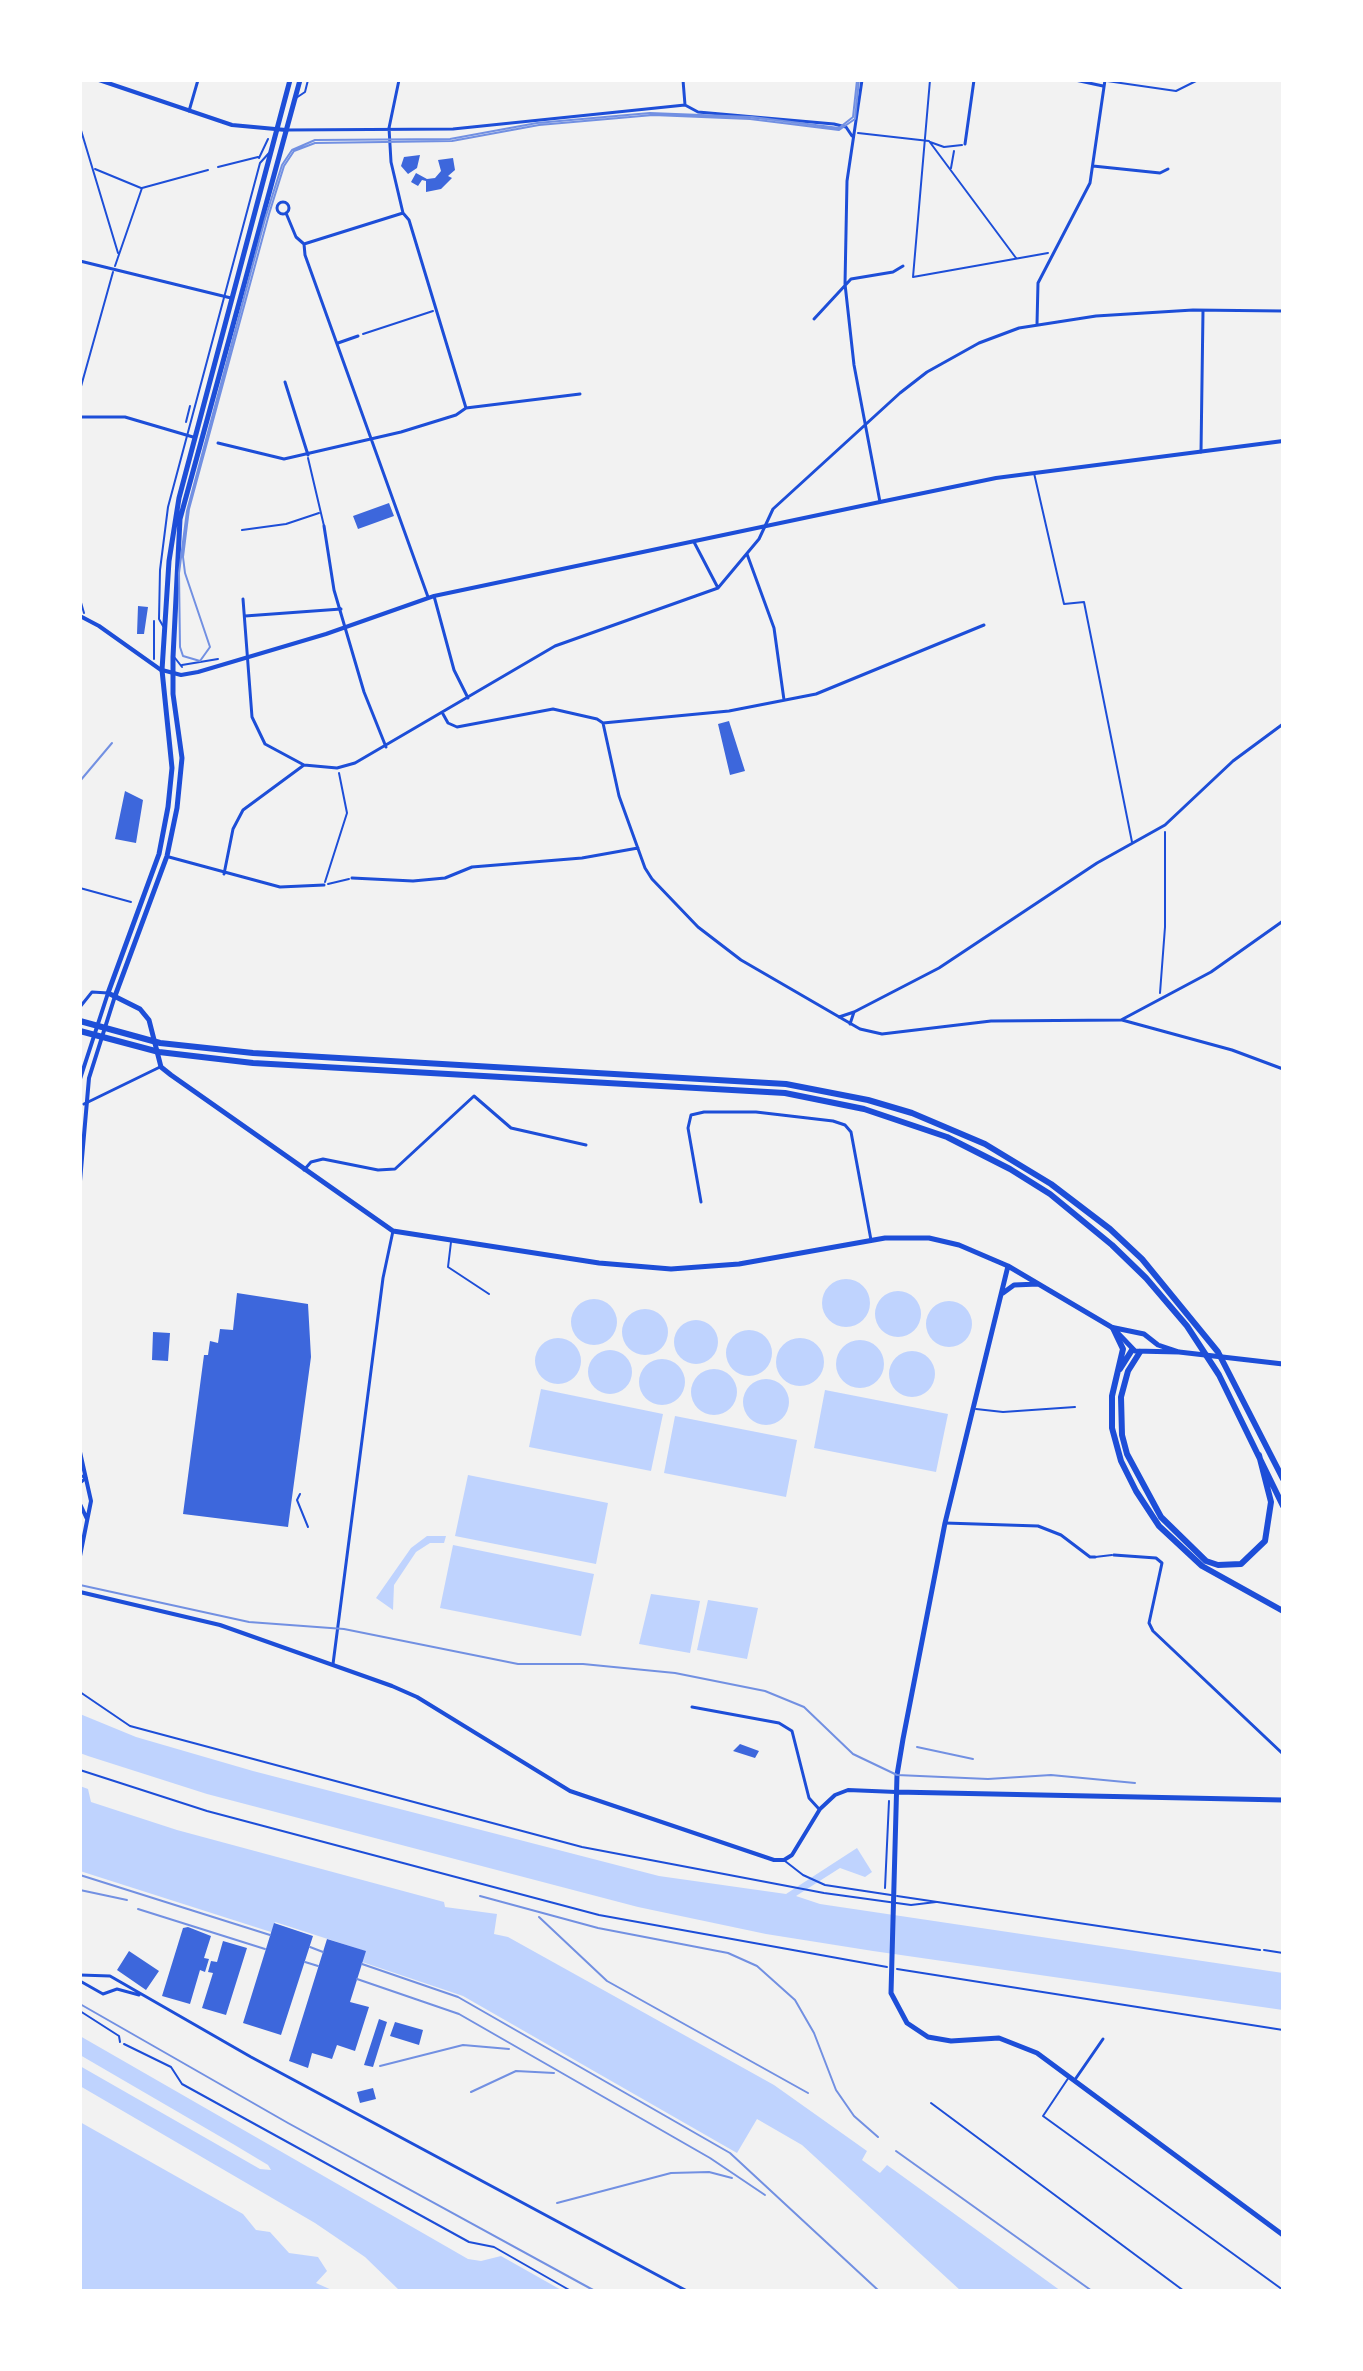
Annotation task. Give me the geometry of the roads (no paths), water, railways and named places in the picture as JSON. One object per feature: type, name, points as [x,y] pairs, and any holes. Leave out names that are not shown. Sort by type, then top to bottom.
[{"type":"highway","points":[[80,1021],[123,1034],[197,1048],[786,1084],[868,1100],[912,1113],[1007,1156],[1051,1184],[1142,1259],[1201,1328],[1233,1377],[1283,1479]]},
{"type":"highway","points":[[80,1031],[120,1043],[196,1057],[785,1093],[864,1109],[908,1122],[1010,1169],[1050,1194],[1112,1245],[1187,1326],[1219,1375],[1283,1506]]},
{"type":"highway","points":[[1113,1328],[1123,1349],[1111,1404],[1114,1435],[1129,1480],[1150,1514],[1202,1566],[1283,1611]]},
{"type":"highway","points":[[1137,1348],[1121,1397],[1122,1435],[1127,1454],[1161,1517],[1206,1561],[1218,1565],[1241,1564],[1265,1541],[1271,1502],[1259,1452]]},
{"type":"highway","points":[[1117,1376],[1137,1348]]},
{"type":"main road","points":[[99,80],[253,129],[286,130]]},
{"type":"main road","points":[[80,1079],[159,854],[172,768],[162,670],[173,527],[191,436],[290,80]]},
{"type":"main road","points":[[80,1181],[84,1104],[94,1056],[167,856],[182,758],[173,674],[180,519],[300,80]]},
{"type":"main road","points":[[82,617],[162,670],[187,675],[347,627],[431,597],[693,541],[1034,473],[1283,441]]},
{"type":"main road","points":[[108,993],[140,1009],[149,1020],[161,1067],[393,1231],[599,1263],[680,1269],[739,1264],[871,1241],[929,1238],[959,1245],[1008,1266],[1113,1328],[1137,1348],[1283,1364]]},
{"type":"main road","points":[[1008,1266],[945,1523],[903,1739],[896,1792],[890,1982],[902,2016],[928,2037],[951,2041],[988,2037],[1013,2041],[1072,2079],[1283,2235]]},
{"type":"main road","points":[[1002,1293],[1014,1285],[1040,1285]]},
{"type":"main road","points":[[1113,1328],[1144,1334],[1179,1352]]},
{"type":"main road","points":[[1135,1334],[1137,1348]]},
{"type":"main road","points":[[1137,1348],[1149,1339]]},
{"type":"main road","points":[[80,1452],[91,1501],[80,1556]]},
{"type":"main road","points":[[80,1504],[88,1520]]},
{"type":"main road","points":[[80,1592],[220,1625],[333,1664],[417,1697],[570,1791],[774,1860],[784,1860],[792,1855],[820,1809],[835,1795],[848,1790],[1283,1800]]},
{"type":"street","points":[[189,111],[198,80]]},
{"type":"street","points":[[295,99],[305,92],[308,80]]},
{"type":"street","points":[[399,80],[389,128],[391,162],[403,213],[409,220],[466,408]]},
{"type":"street","points":[[683,80],[685,105]]},
{"type":"street","points":[[862,80],[847,181],[845,284],[849,334],[880,502]]},
{"type":"street","points":[[965,144],[974,80]]},
{"type":"street","points":[[1075,80],[1103,86]]},
{"type":"street","points":[[1037,324],[1038,283],[1084,197],[1093,166],[1105,80],[1176,91],[1198,80]]},
{"type":"street","points":[[286,130],[453,129],[685,105],[698,112],[834,124],[846,127],[852,136]]},
{"type":"street","points":[[1093,166],[1160,173],[1168,169]]},
{"type":"street","points":[[286,213],[296,237],[304,244],[305,255],[431,597],[454,670],[468,698]]},
{"type":"street","points":[[304,244],[403,213]]},
{"type":"street","points":[[80,261],[114,266],[229,298]]},
{"type":"street","points":[[814,319],[835,300],[845,284],[893,272],[903,266]]},
{"type":"street","points":[[1201,452],[1203,311]]},
{"type":"street","points":[[243,599],[245,659],[254,724],[265,744],[304,765],[337,768],[371,757],[555,646],[718,588],[747,554],[773,509],[900,393],[950,358],[1007,332],[1037,324],[1138,313],[1283,311]]},
{"type":"street","points":[[338,343],[358,336]]},
{"type":"street","points":[[285,382],[308,456],[341,609],[364,692],[386,747]]},
{"type":"street","points":[[218,443],[266,457],[308,456],[456,415],[466,408],[580,394]]},
{"type":"street","points":[[80,417],[125,417],[191,436]]},
{"type":"street","points":[[1034,473],[1064,604],[1084,602],[1132,842]]},
{"type":"street","points":[[242,530],[286,524],[320,512]]},
{"type":"street","points":[[693,541],[718,588]]},
{"type":"street","points":[[747,554],[774,628],[784,700]]},
{"type":"street","points":[[245,616],[341,609]]},
{"type":"street","points":[[443,714],[448,723],[457,727],[553,709],[603,723],[729,711],[816,694],[984,625]]},
{"type":"street","points":[[175,658],[182,666],[218,659]]},
{"type":"street","points":[[603,723],[619,796],[652,879],[698,927],[741,960],[850,1024],[882,1034],[991,1021],[1121,1020],[1232,1050],[1283,1069]]},
{"type":"street","points":[[838,1017],[854,1012],[939,968],[1031,904],[1165,825],[1233,761],[1283,724]]},
{"type":"street","points":[[224,874],[233,829],[243,810],[304,765]]},
{"type":"street","points":[[352,878],[413,881],[445,878],[472,867],[582,858],[638,848]]},
{"type":"street","points":[[159,854],[280,887],[324,885]]},
{"type":"street","points":[[1121,1020],[1211,972],[1283,921]]},
{"type":"street","points":[[80,1007],[92,992],[108,993]]},
{"type":"street","points":[[850,1024],[854,1012]]},
{"type":"street","points":[[84,1104],[161,1067]]},
{"type":"street","points":[[304,1170],[311,1162],[323,1159],[378,1170],[395,1169],[474,1096],[511,1128],[586,1145]]},
{"type":"street","points":[[701,1202],[688,1128],[691,1115],[756,1112],[833,1121],[851,1132],[871,1241]]},
{"type":"street","points":[[333,1664],[383,1278],[393,1231]]},
{"type":"street","points":[[451,1241],[448,1267],[489,1294]]},
{"type":"street","points":[[974,1409],[1003,1412],[1075,1407]]},
{"type":"street","points":[[80,1475],[86,1478],[80,1483]]},
{"type":"street","points":[[300,1494],[297,1500],[308,1527]]},
{"type":"street","points":[[945,1523],[1038,1526],[1061,1535],[1090,1557],[1156,1558],[1162,1563],[1149,1623],[1153,1631],[1283,1754]]},
{"type":"street","points":[[80,1692],[130,1726],[417,1805],[643,1862],[716,1870],[768,1883],[911,1905],[936,1902]]},
{"type":"street","points":[[692,1707],[779,1723],[792,1731],[809,1798],[820,1809]]},
{"type":"street","points":[[784,1860],[819,1883],[1260,1950]]},
{"type":"street","points":[[860,1890],[862,1898]]},
{"type":"street","points":[[80,1975],[97,1978],[105,1974],[687,2291]]},
{"type":"street","points":[[95,1988],[97,1978]]},
{"type":"street","points":[[111,1991],[113,1980]]},
{"type":"street","points":[[80,1981],[103,1994],[111,1991],[143,1996]]},
{"type":"street","points":[[80,2011],[119,2036],[120,2042]]},
{"type":"street","points":[[1103,2039],[1043,2116],[1283,2290]]},
{"type":"street","points":[[931,2103],[1184,2291]]},
{"type":"water","points":[[846,1279],[863,1286],[870,1303],[863,1320],[846,1327],[829,1320],[822,1303],[829,1286]]},
{"type":"water","points":[[898,1291],[914,1298],[921,1314],[914,1330],[898,1337],[882,1330],[875,1314],[882,1298]]},
{"type":"water","points":[[594,1299],[610,1306],[617,1322],[610,1338],[594,1345],[578,1338],[571,1322],[578,1306]]},
{"type":"water","points":[[949,1301],[965,1308],[972,1324],[965,1340],[949,1347],[933,1340],[926,1324],[933,1308]]},
{"type":"water","points":[[645,1309],[661,1316],[668,1332],[661,1348],[645,1355],[629,1348],[622,1332],[629,1316]]},
{"type":"water","points":[[696,1320],[712,1326],[718,1342],[712,1358],[696,1364],[680,1358],[674,1342],[680,1326]]},
{"type":"water","points":[[749,1330],[765,1337],[772,1353],[765,1369],[749,1376],[733,1369],[726,1353],[733,1337]]},
{"type":"water","points":[[558,1338],[575,1344],[581,1361],[575,1378],[558,1384],[541,1378],[535,1361],[541,1344]]},
{"type":"water","points":[[800,1338],[817,1345],[824,1362],[817,1379],[800,1386],[783,1379],[776,1362],[783,1345]]},
{"type":"water","points":[[860,1340],[877,1347],[884,1364],[877,1381],[860,1388],[843,1381],[836,1364],[843,1347]]},
{"type":"water","points":[[610,1350],[626,1356],[632,1372],[626,1388],[610,1394],[594,1388],[588,1372],[594,1356]]},
{"type":"water","points":[[912,1351],[928,1358],[935,1374],[928,1390],[912,1397],[896,1390],[889,1374],[896,1358]]},
{"type":"water","points":[[662,1359],[678,1366],[685,1382],[678,1398],[662,1405],[646,1398],[639,1382],[646,1366]]},
{"type":"water","points":[[714,1369],[730,1376],[737,1392],[730,1408],[714,1415],[698,1408],[691,1392],[698,1376]]},
{"type":"water","points":[[766,1379],[782,1386],[789,1402],[782,1418],[766,1425],[750,1418],[743,1402],[750,1386]]},
{"type":"water","points":[[541,1389],[663,1414],[651,1471],[529,1447]]},
{"type":"water","points":[[825,1390],[948,1414],[936,1472],[814,1448]]},
{"type":"water","points":[[675,1416],[797,1440],[786,1497],[664,1473]]},
{"type":"water","points":[[468,1475],[608,1503],[596,1564],[455,1536]]},
{"type":"water","points":[[427,1536],[446,1536],[444,1543],[430,1543],[416,1552],[394,1585],[393,1610],[376,1598],[411,1548]]},
{"type":"water","points":[[453,1545],[594,1574],[581,1636],[440,1608]]},
{"type":"water","points":[[651,1594],[700,1601],[690,1653],[639,1644]]},
{"type":"water","points":[[708,1600],[758,1608],[747,1659],[697,1650]]},
{"type":"water","points":[[80,1714],[136,1737],[253,1771],[659,1876],[786,1894],[857,1848],[872,1872],[865,1877],[840,1868],[796,1896],[820,1904],[1283,1973],[1283,2010],[766,1934],[638,1907],[207,1794],[88,1756],[80,1753]]},
{"type":"water","points":[[80,1786],[88,1789],[91,1802],[177,1830],[444,1902],[445,1907],[497,1914],[494,1934],[508,1937],[774,2085],[867,2151],[862,2160],[880,2173],[887,2165],[1061,2291],[961,2291],[802,2145],[757,2119],[737,2153],[463,1996],[362,1962],[365,1951],[275,1922],[271,1932],[80,1871]]},
{"type":"water","points":[[80,2036],[468,2259],[481,2261],[501,2256],[563,2291],[400,2291],[365,2257],[315,2223],[80,2086],[80,2066],[260,2169],[271,2170],[268,2165],[80,2055]]},
{"type":"water","points":[[80,2122],[243,2214],[256,2230],[270,2232],[289,2253],[318,2257],[327,2271],[316,2283],[334,2291],[80,2291]]},
{"type":"tram line","points":[[857,80],[853,117],[839,128],[752,117],[650,113],[537,123],[450,139],[315,140],[292,150],[282,165],[265,219],[187,511],[179,573],[180,647],[183,656],[200,661],[210,647],[185,573],[183,557],[189,509],[269,214],[284,166],[294,151],[315,143],[452,141],[539,125],[653,115],[750,119],[839,130],[855,119],[859,80]]},
{"type":"railway","points":[[80,781],[112,743]]},
{"type":"railway","points":[[80,1585],[249,1622],[344,1629],[518,1664],[583,1664],[675,1673],[765,1691],[804,1707],[853,1754],[897,1775],[988,1779],[1051,1775],[1135,1783]]},
{"type":"railway","points":[[917,1747],[973,1759]]},
{"type":"railway","points":[[80,1875],[270,1935]]},
{"type":"railway","points":[[80,1890],[127,1900]]},
{"type":"railway","points":[[480,1896],[598,1928],[728,1953],[757,1966],[795,2000],[814,2033],[836,2090],[854,2116],[878,2137]]},
{"type":"railway","points":[[138,1909],[265,1949]]},
{"type":"railway","points":[[539,1917],[607,1981],[808,2093]]},
{"type":"railway","points":[[310,1947],[323,1952]]},
{"type":"railway","points":[[305,1962],[318,1966]]},
{"type":"railway","points":[[362,1964],[458,1997],[730,2153],[879,2291]]},
{"type":"railway","points":[[357,1979],[459,2014],[710,2158],[765,2195]]},
{"type":"railway","points":[[80,2004],[288,2123],[595,2291]]},
{"type":"railway","points":[[380,2066],[463,2045],[509,2049]]},
{"type":"railway","points":[[471,2092],[516,2071],[554,2073]]},
{"type":"railway","points":[[896,2151],[1092,2291]]},
{"type":"railway","points":[[557,2203],[671,2173],[709,2172],[732,2178]]}]
